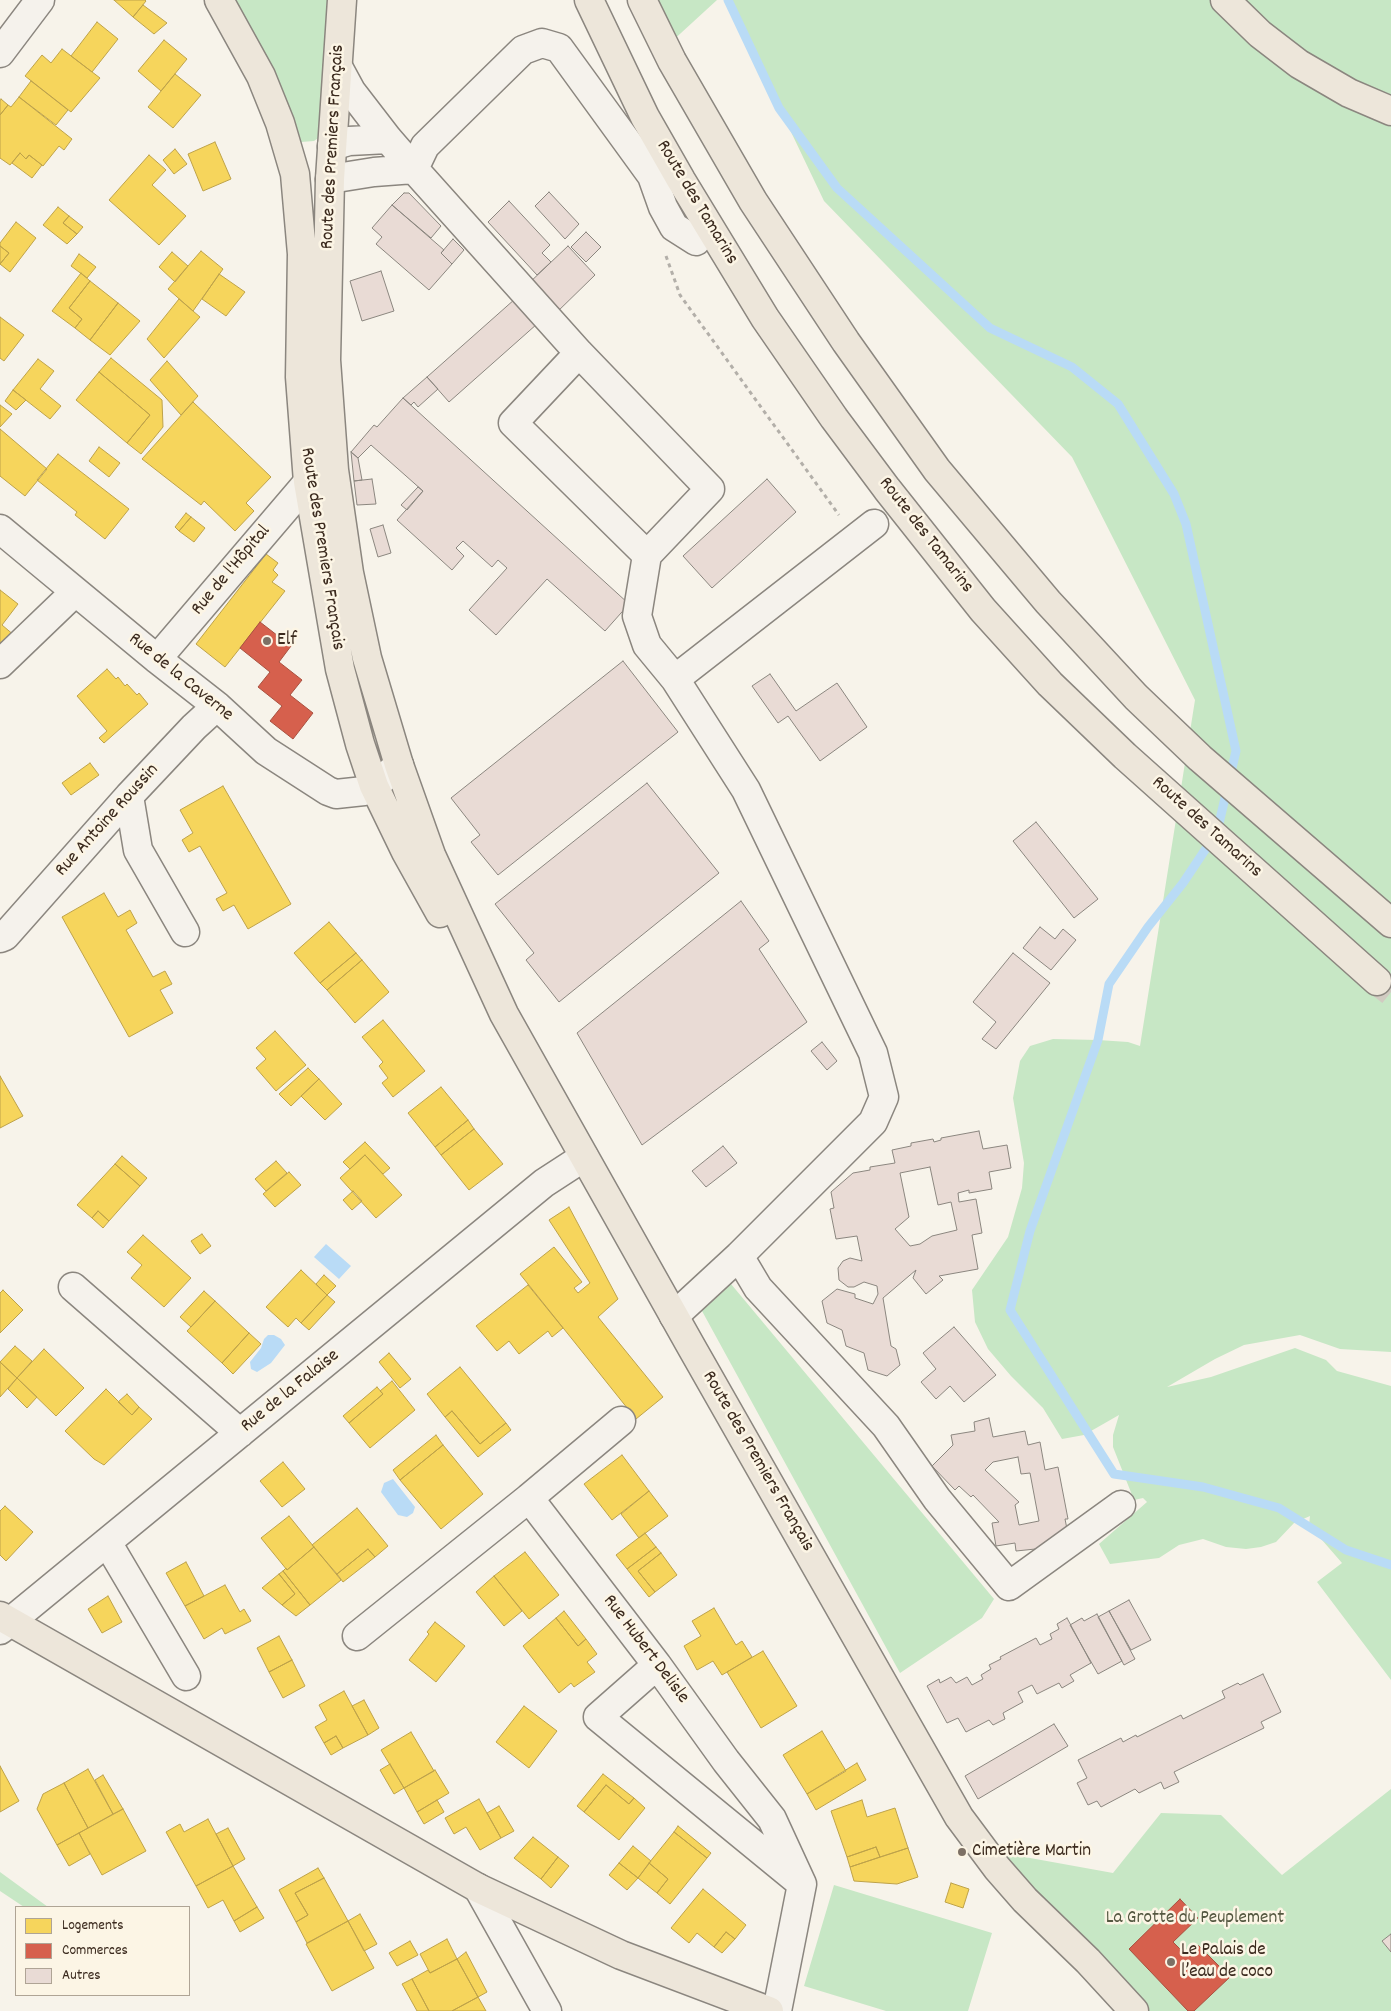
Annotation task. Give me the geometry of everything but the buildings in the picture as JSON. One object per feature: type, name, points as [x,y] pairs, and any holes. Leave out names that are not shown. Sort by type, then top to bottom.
[{"type":"main road","name":"Route des Premiers Français","points":[[219,0],[261,76],[280,123],[295,174],[302,254],[300,377],[308,482],[340,669],[360,744],[374,786],[406,852],[452,935],[504,1014],[955,1809],[997,1868],[1024,1900],[1069,1966],[1108,2011]]},
{"type":"main road","name":"Route des Premiers Français","points":[[342,0],[330,179],[326,360],[334,470],[349,573],[367,658],[399,765],[431,855],[504,1014]]},
{"type":"main road","name":"Route des Tamarins","points":[[589,0],[645,117],[765,318],[834,418],[887,489],[983,610],[1050,684],[1125,756],[1377,981]]},
{"type":"main road","points":[[642,0],[672,61],[753,202],[846,342],[937,470],[1048,602],[1136,697],[1200,758],[1391,922]]},
{"type":"main road","points":[[1225,0],[1260,34],[1299,64],[1349,93],[1391,110]]},
{"type":"main road","points":[[295,174],[311,157],[332,146]]},
{"type":"main road","points":[[295,174],[330,179]]},
{"type":"main road","points":[[3,1623],[478,1888],[621,1955],[769,2011]]},
{"type":"main road","name":"Route des Premiers Français","points":[[1024,1900],[1088,1961],[1134,2011]]},
{"type":"street","points":[[0,53],[40,0]]},
{"type":"street","points":[[414,169],[425,146],[523,50],[542,43],[559,48],[652,176],[662,207],[674,227],[696,241]]},
{"type":"street","points":[[338,67],[351,91],[414,169],[580,353],[710,489],[647,555],[637,616],[647,645],[675,680],[746,790],[873,1053],[884,1097],[873,1122],[739,1256],[674,1316]]},
{"type":"street","points":[[332,146],[349,141],[388,139]]},
{"type":"street","points":[[330,179],[374,172],[414,169]]},
{"type":"street","points":[[580,353],[513,423],[647,555]]},
{"type":"street","name":"Rue de l'Hôpital","points":[[157,659],[308,482]]},
{"type":"street","name":"Rue de la Caverne","points":[[0,529],[157,659],[217,706],[266,751],[328,791],[336,794],[364,791],[374,786]]},
{"type":"street","points":[[675,680],[865,531]]},
{"type":"street","points":[[0,664],[75,592]]},
{"type":"street","name":"Rue Antoine Roussin","points":[[0,938],[5,936],[129,796],[217,706]]},
{"type":"street","points":[[374,786],[399,765]]},
{"type":"street","points":[[129,796],[138,850],[184,932]]},
{"type":"street","points":[[92,838],[138,850]]},
{"type":"street","name":"Rue de la Falaise","points":[[3,1623],[107,1542],[240,1434],[544,1183],[584,1157]]},
{"type":"street","points":[[739,1256],[758,1288],[886,1426],[937,1500],[1009,1586],[1121,1505]]},
{"type":"street","points":[[73,1287],[240,1434]]},
{"type":"street","points":[[357,1636],[529,1498],[621,1421]]},
{"type":"street","name":"Rue Hubert Delisle","points":[[529,1498],[657,1665],[726,1761],[772,1819],[802,1884]]},
{"type":"street","points":[[107,1542],[186,1676]]},
{"type":"street","points":[[657,1665],[598,1717],[802,1884],[777,2011]]},
{"type":"street","points":[[478,1888],[548,2011]]},
{"type":"path","points":[[664,250],[680,295],[865,531]]},
{"type":"green space","points":[[229,0],[334,0],[321,136],[314,141],[301,142],[297,139]]},
{"type":"green space","points":[[631,0],[717,0],[669,44]]},
{"type":"green space","points":[[728,0],[1391,0],[1391,1352],[1340,1349],[1300,1335],[1244,1345],[1215,1359],[1167,1387],[1211,1377],[1295,1348],[1326,1360],[1337,1371],[1391,1386],[1391,1680],[1317,1582],[1342,1563],[1309,1525],[1310,1516],[1294,1523],[1276,1542],[1261,1547],[1246,1549],[1226,1547],[1203,1539],[1179,1545],[1159,1558],[1110,1564],[1099,1544],[1147,1502],[1143,1498],[1134,1500],[1113,1447],[1113,1435],[1119,1415],[1084,1435],[1062,1439],[1043,1408],[1011,1376],[988,1349],[975,1322],[972,1290],[1008,1237],[1022,1188],[1024,1163],[1013,1098],[1020,1061],[1030,1046],[1053,1039],[1128,1042],[1140,1046],[1195,700],[1072,457],[824,201]]},
{"type":"green space","points":[[731,1284],[994,1599],[982,1618],[900,1673],[702,1311]]},
{"type":"green space","name":"La Grotte du Peuplement","points":[[1391,1789],[1391,2011],[1136,2011],[997,1868],[1008,1854],[1113,1873],[1161,1813],[1221,1815],[1282,1875]]},
{"type":"green space","points":[[0,1872],[47,1906],[22,1906],[0,1891]]},
{"type":"green space","points":[[834,1885],[992,1933],[968,2011],[886,2011],[804,1986]]},
{"type":"water","points":[[326,1244],[351,1266],[339,1279],[314,1257]]},
{"type":"water","points":[[268,1335],[274,1335],[281,1339],[285,1345],[271,1363],[257,1372],[251,1369],[250,1362]]},
{"type":"water","points":[[393,1479],[415,1507],[413,1513],[407,1517],[398,1515],[381,1492],[384,1483]]},
{"type":"waterway","points":[[728,0],[779,108],[837,188],[990,328],[1072,367],[1118,404],[1174,494],[1186,524],[1236,751],[1217,832],[1183,883],[1148,927],[1109,984],[1098,1040],[1030,1231],[1010,1310],[1114,1474],[1203,1487],[1279,1508],[1346,1550],[1391,1565]]},
{"type":"tunnel","points":[[1377,981],[1391,992]]},
{"type":"place","name":"Elf","points":[[267,641]]},
{"type":"place","name":"Cimetière Martin","points":[[962,1852]]},
{"type":"place","name":"Le Palais de l’eau de coco","points":[[1171,1962]]}]
